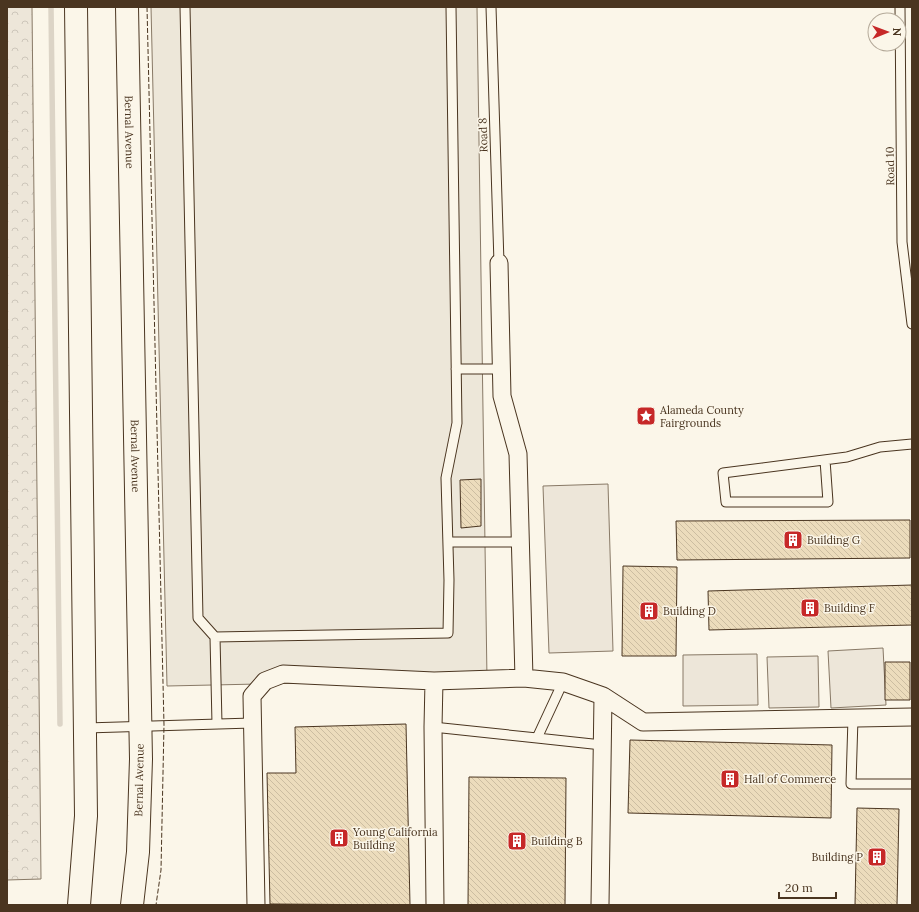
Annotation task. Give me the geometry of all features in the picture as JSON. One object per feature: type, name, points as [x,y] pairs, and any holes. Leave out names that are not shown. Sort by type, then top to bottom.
[{"type":"main road","points":[[76,7],[86,728],[86,816],[80,905]]},
{"type":"main road","name":"Bernal Avenue","points":[[127,7],[140,726],[138,852],[132,905]]},
{"type":"street","points":[[498,263],[502,396],[518,454],[519,542],[524,678]]},
{"type":"street","points":[[256,905],[252,696],[265,681],[282,674],[434,681],[524,678],[563,682],[603,696],[643,722],[912,716]]},
{"type":"street","points":[[434,681],[433,727],[435,905]]},
{"type":"street","points":[[600,905],[603,696]]},
{"type":"lane","points":[[185,7],[198,618],[215,636],[217,724]]},
{"type":"lane","points":[[215,636],[448,633],[446,478],[456,424],[451,7]]},
{"type":"lane","name":"Road 8","points":[[491,7],[498,263]]},
{"type":"lane","name":"Road 10","points":[[900,7],[902,242],[912,324]]},
{"type":"lane","points":[[456,369],[501,369]]},
{"type":"lane","points":[[825,460],[828,502],[726,502],[723,473],[847,457],[880,447],[912,444]]},
{"type":"lane","points":[[448,542],[519,542]]},
{"type":"lane","points":[[537,738],[563,682]]},
{"type":"lane","points":[[853,718],[851,784],[912,784]]},
{"type":"lane","points":[[86,728],[252,723]]},
{"type":"lane","points":[[433,727],[602,746]]},
{"type":"green space","points":[[7,7],[32,7],[41,879],[7,880]]},
{"type":"green space","points":[[608,484],[613,651],[549,653],[543,486]]},
{"type":"green space","points":[[883,648],[886,705],[831,708],[828,651]]},
{"type":"green space","points":[[757,654],[758,705],[683,706],[683,655]]},
{"type":"green space","points":[[818,656],[819,707],[769,708],[767,657]]},
{"type":"shaded area","points":[[151,7],[477,7],[487,679],[167,686]]},
{"type":"building","points":[[481,479],[481,526],[461,528],[460,480]]},
{"type":"building","name":"Building G","points":[[910,520],[910,558],[677,560],[676,521]]},
{"type":"building","name":"Building D","points":[[623,566],[677,567],[676,656],[622,656]]},
{"type":"building","name":"Building F","points":[[912,585],[912,625],[709,630],[708,591]]},
{"type":"building","points":[[885,662],[910,662],[910,700],[885,700]]},
{"type":"building","name":"Young California Building","points":[[406,724],[410,905],[270,904],[267,773],[296,773],[295,727]]},
{"type":"building","name":"Hall of Commerce","points":[[630,740],[832,745],[831,818],[628,813]]},
{"type":"building","name":"Building B","points":[[469,777],[566,778],[565,905],[468,905]]},
{"type":"building","name":"Building P","points":[[857,808],[899,809],[897,905],[855,905]]},
{"type":"waterway","points":[[51,7],[60,724]]},
{"type":"fence","points":[[147,7],[164,725],[161,870],[156,905]]},
{"type":"place","name":"Alameda County Fairgrounds","points":[[646,416]]},
{"type":"place","name":"Building G","points":[[793,540]]},
{"type":"place","name":"Building F","points":[[810,608]]},
{"type":"place","name":"Building D","points":[[649,611]]},
{"type":"place","name":"Hall of Commerce","points":[[730,779]]},
{"type":"place","name":"Young California Building","points":[[339,838]]},
{"type":"place","name":"Building B","points":[[517,841]]},
{"type":"place","name":"Building P","points":[[877,857]]}]
